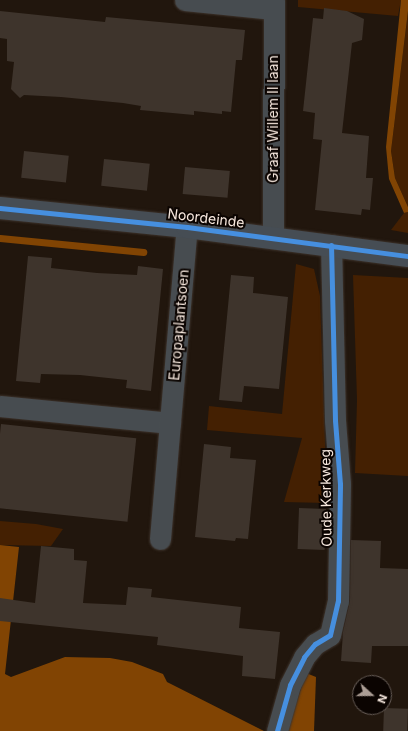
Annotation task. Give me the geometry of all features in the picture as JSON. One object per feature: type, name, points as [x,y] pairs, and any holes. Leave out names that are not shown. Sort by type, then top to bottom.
[{"type":"street","points":[[185,0],[273,4]]},
{"type":"street","name":"Graaf Willem II laan","points":[[273,4],[273,238]]},
{"type":"street","name":"Noordeinde","points":[[0,208],[187,227],[408,256]]},
{"type":"street","name":"Europaplantsoen","points":[[160,539],[187,227]]},
{"type":"street","name":"Oude Kerkweg","points":[[277,731],[290,685],[304,657],[315,644],[330,635],[338,601],[340,484],[335,420],[331,245]]},
{"type":"street","points":[[0,406],[170,423]]},
{"type":"shaded area","points":[[298,0],[401,0],[398,16],[298,7]]},
{"type":"shaded area","points":[[401,0],[408,0],[408,11],[391,151],[395,178],[408,207],[408,212],[404,213],[389,179],[386,147]]},
{"type":"shaded area","points":[[408,11],[408,207],[395,178],[391,151]]},
{"type":"shaded area","points":[[408,212],[408,233],[391,230],[404,213]]},
{"type":"shaded area","points":[[296,264],[314,269],[320,296],[327,503],[284,502],[302,438],[207,430],[209,406],[282,414]]},
{"type":"shaded area","points":[[353,275],[408,278],[408,476],[355,473],[357,400]]},
{"type":"shaded area","points":[[0,521],[36,524],[63,529],[51,546],[0,545]]},
{"type":"shaded area","points":[[0,545],[19,547],[5,674],[11,677],[65,657],[110,658],[132,662],[163,674],[167,682],[264,731],[0,731]]},
{"type":"shaded area","points":[[306,673],[316,677],[314,731],[287,731]]},
{"type":"building","points":[[324,8],[347,11],[364,19],[362,40],[352,43],[342,133],[369,136],[366,178],[373,178],[370,210],[362,209],[361,215],[315,210],[322,140],[313,139],[315,113],[303,111],[313,18],[323,19]]},
{"type":"building","points":[[0,11],[105,22],[106,17],[245,30],[242,60],[236,60],[231,112],[222,111],[222,114],[194,111],[194,115],[140,110],[141,106],[123,103],[24,95],[20,98],[11,89],[14,62],[7,61],[7,39],[0,38]]},
{"type":"building","points":[[24,151],[69,156],[66,183],[21,178]]},
{"type":"building","points":[[104,159],[150,164],[147,191],[101,186]]},
{"type":"building","points":[[185,167],[230,171],[227,198],[183,194]]},
{"type":"building","points":[[28,256],[52,258],[51,268],[97,273],[137,275],[138,266],[163,269],[151,391],[126,388],[127,380],[80,375],[41,374],[40,383],[16,381]]},
{"type":"building","points":[[231,275],[254,277],[253,293],[288,297],[279,389],[244,386],[242,402],[219,400]]},
{"type":"building","points":[[1,424],[136,438],[127,522],[0,508]]},
{"type":"building","points":[[204,444],[231,447],[230,458],[256,460],[248,539],[236,538],[235,541],[195,537]]},
{"type":"building","points":[[299,508],[326,509],[325,550],[298,549]]},
{"type":"building","points":[[351,540],[381,541],[380,568],[408,569],[408,646],[372,646],[371,663],[341,661],[343,632],[350,601]]},
{"type":"building","points":[[41,546],[74,549],[74,560],[87,561],[83,603],[126,605],[128,587],[152,589],[151,597],[241,607],[239,628],[280,632],[275,679],[242,676],[243,656],[157,645],[158,637],[0,621],[0,598],[35,603]]},
{"type":"building","points":[[392,708],[408,709],[407,731],[383,731],[384,715],[392,715]]},
{"type":"waterway","points":[[0,238],[143,252]]},
{"type":"cycle path","points":[[0,208],[187,227],[408,256]]},
{"type":"cycle path","points":[[277,731],[290,685],[304,657],[315,644],[330,635],[338,601],[340,484],[335,420],[331,245]]}]
